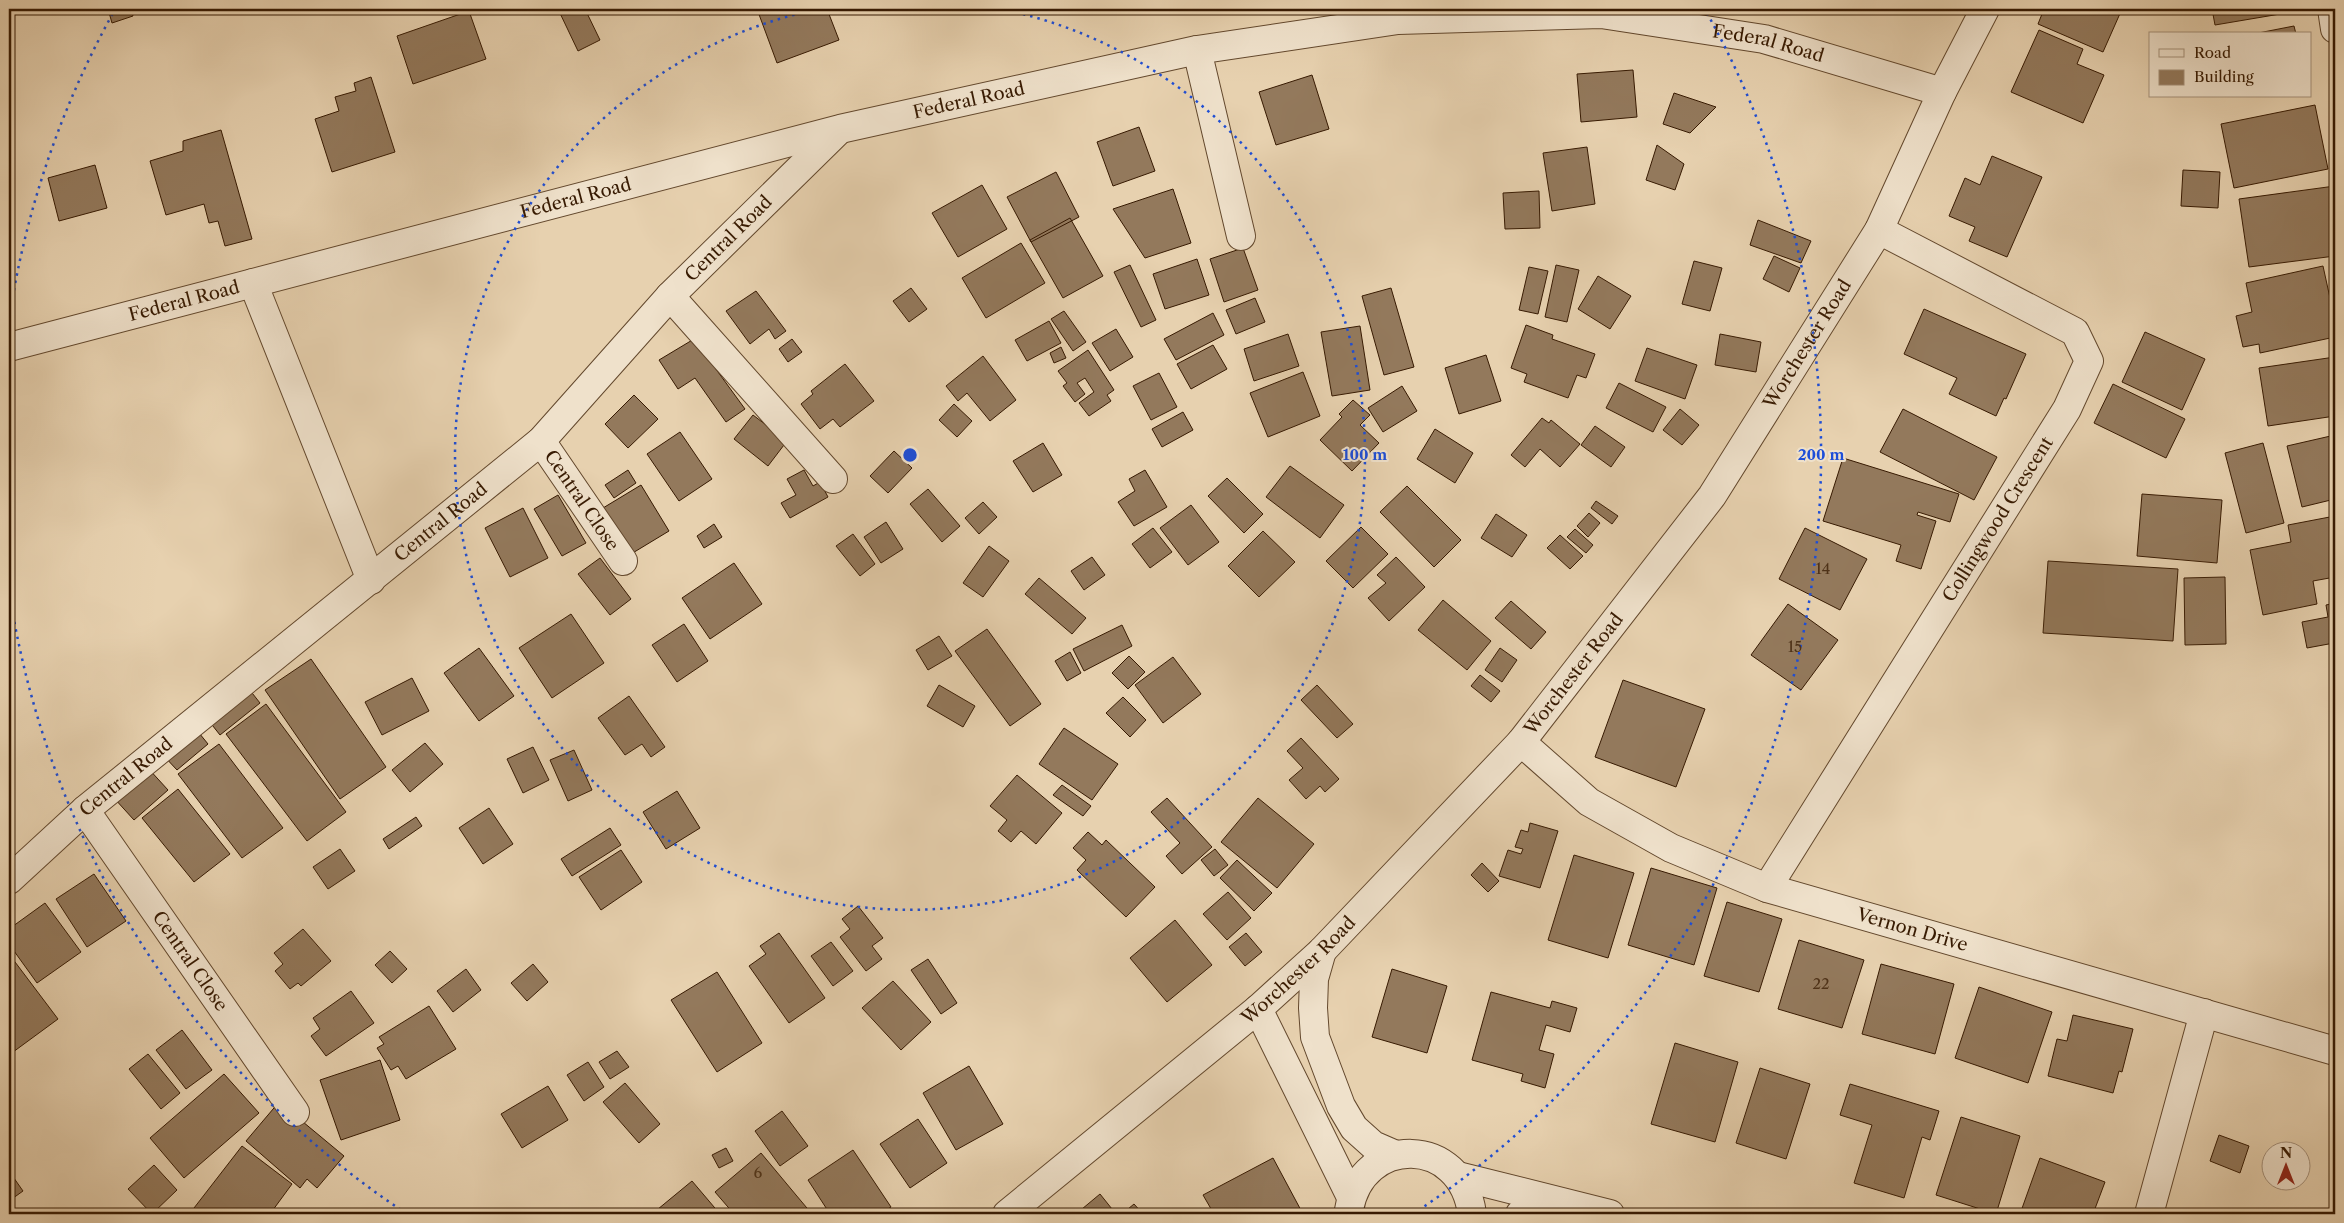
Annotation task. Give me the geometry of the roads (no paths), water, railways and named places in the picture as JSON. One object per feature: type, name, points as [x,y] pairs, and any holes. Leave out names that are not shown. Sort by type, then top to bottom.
[{"type":"street","name":"Worchester Road","points":[[1007,1214],[1258,1009],[1322,951],[1521,742],[1712,496],[1878,230],[1942,92],[1986,9]]},
{"type":"street","points":[[2332,9],[2335,29]]},
{"type":"street","name":"Federal Road","points":[[9,347],[840,129],[1197,50],[1398,20],[1601,14],[1764,39],[1942,92]]},
{"type":"street","points":[[1197,50],[1241,236]]},
{"type":"street","name":"Central Road","points":[[9,880],[84,810],[541,441],[670,296],[840,129]]},
{"type":"street","name":"Collingwood Crescent","points":[[1767,888],[2067,409],[2089,361],[2075,332],[1878,230]]},
{"type":"street","points":[[253,283],[371,580]]},
{"type":"street","points":[[670,296],[832,479]]},
{"type":"street","name":"Central Close","points":[[541,441],[623,561]]},
{"type":"street","name":"Vernon Drive","points":[[1521,742],[1589,802],[1671,848],[1767,888],[2335,1051]]},
{"type":"street","name":"Central Close","points":[[84,810],[295,1112]]},
{"type":"street","points":[[1322,951],[1314,978],[1313,1008],[1315,1037],[1341,1106],[1354,1128],[1373,1145],[1396,1156]]},
{"type":"street","points":[[1258,1009],[1350,1206]]},
{"type":"street","points":[[2149,1214],[2204,1013]]},
{"type":"street","points":[[1350,1206],[1361,1178],[1376,1164],[1396,1156],[1419,1154],[1441,1161],[1458,1176],[1470,1197],[1472,1214]]},
{"type":"street","points":[[1458,1176],[1610,1214]]},
{"type":"street","points":[[1520,1214],[1535,1209],[1570,1203]]}]
